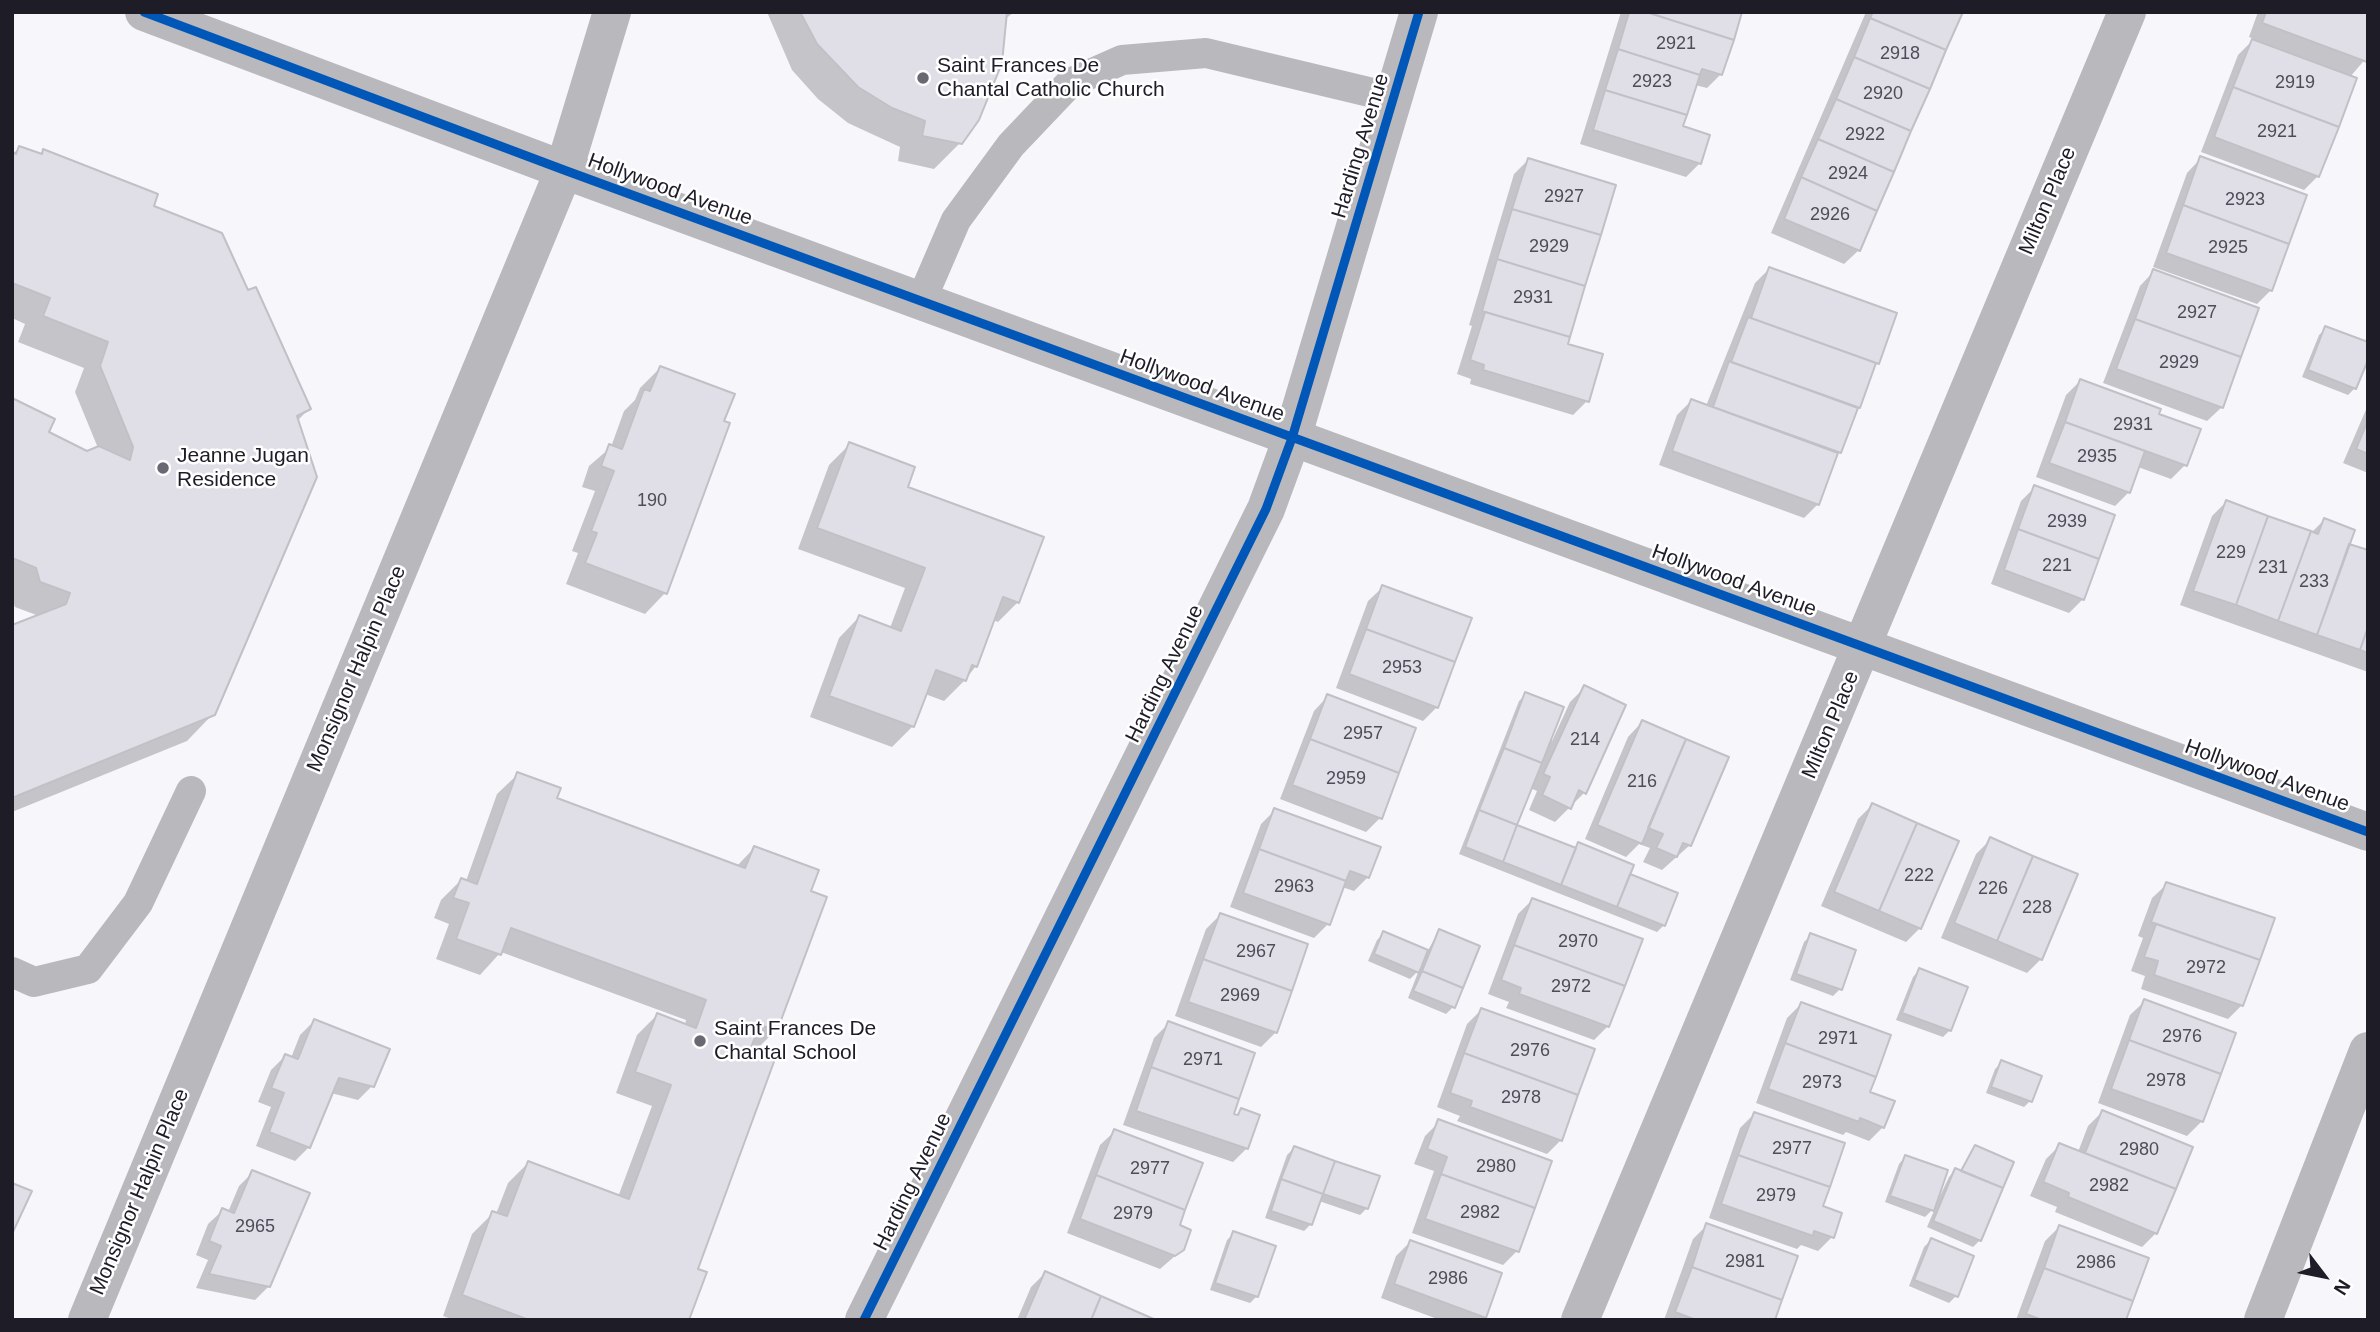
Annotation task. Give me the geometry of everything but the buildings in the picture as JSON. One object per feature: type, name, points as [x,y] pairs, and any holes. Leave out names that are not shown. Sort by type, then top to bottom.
[{"type":"street","name":"Hollywood Avenue","points":[[144,12],[564,170],[2368,832]]},
{"type":"street","name":"Monsignor Halpin Place","points":[[87,1320],[564,170],[612,12]]},
{"type":"street","name":"Harding Avenue","points":[[864,1320],[1266,509],[1292,438],[1419,12]]},
{"type":"street","name":"Milton Place","points":[[1580,1320],[2127,12]]},
{"type":"street","points":[[2263,1320],[2368,1051]]},
{"type":"lane","points":[[921,301],[956,220],[1011,145],[1070,83],[1122,60],[1206,53],[1394,98]]},
{"type":"lane","points":[[12,972],[34,982],[88,969],[138,904],[191,791]]},
{"type":"cycle path","points":[[144,12],[564,170],[2368,832]]},
{"type":"cycle path","points":[[864,1320],[1266,509],[1292,438],[1419,12]]},
{"type":"place","name":"Saint Frances De Chantal Catholic Church","points":[[923,78]]},
{"type":"place","name":"Jeanne Jugan Residence","points":[[163,468]]},
{"type":"place","name":"Saint Frances De Chantal School","points":[[700,1041]]}]
